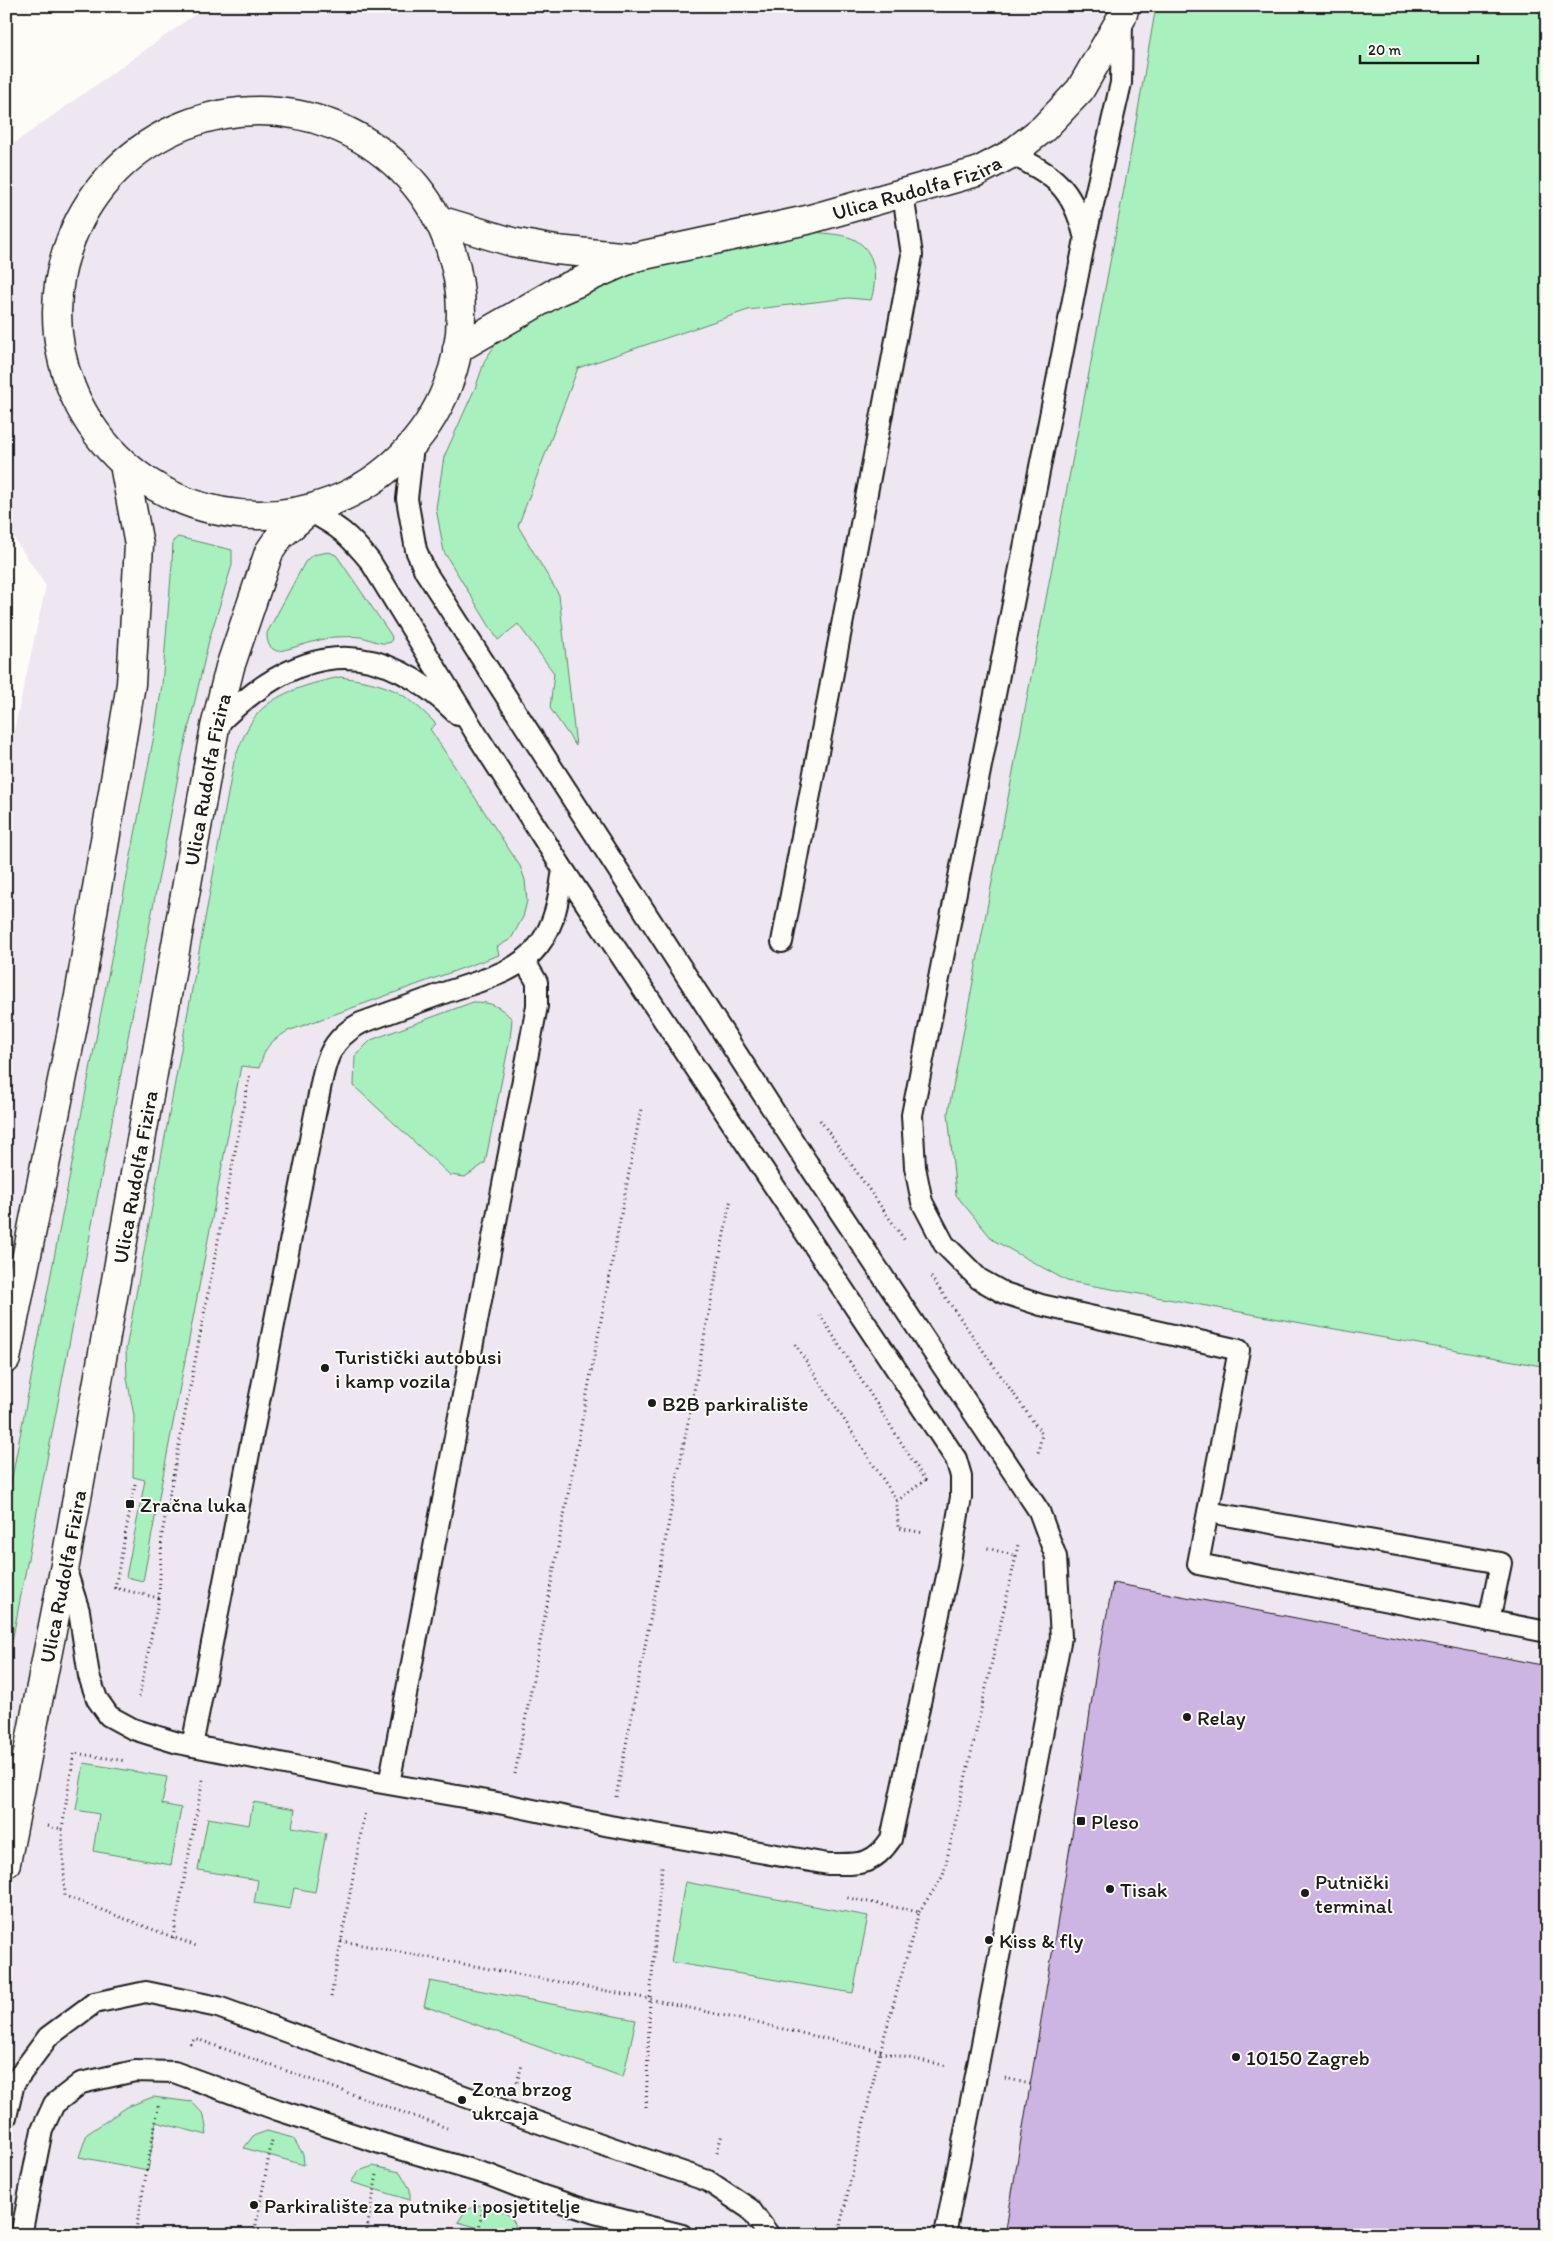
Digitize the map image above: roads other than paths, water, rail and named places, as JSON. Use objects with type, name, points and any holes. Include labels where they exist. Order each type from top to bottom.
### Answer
[{"type":"street","name":"Ulica Rudolfa Fizira","points":[[457,349],[556,292],[635,258],[807,220],[977,172],[1011,154],[1044,128],[1080,90],[1123,11]]},
{"type":"street","name":"Ulica Rudolfa Fizira","points":[[252,108],[297,112],[335,120],[372,140],[400,166],[442,222],[456,267],[459,306],[457,349],[432,416],[413,446],[365,484],[336,500],[309,511],[286,514],[262,514],[201,505],[162,491],[125,470],[95,437],[74,397],[61,352],[55,304],[65,256],[88,207],[128,163],[172,133],[216,115],[252,108]]},
{"type":"street","name":"Ulica Rudolfa Fizira","points":[[442,222],[512,242],[556,250],[635,258]]},
{"type":"street","points":[[6,1358],[79,996],[131,684],[139,545],[125,470]]},
{"type":"street","name":"Ulica Rudolfa Fizira","points":[[6,1863],[65,1565],[215,727],[230,667],[269,552],[280,536],[309,511]]},
{"type":"lane","points":[[1123,11],[1121,83],[1085,239],[912,1115],[915,1167],[922,1202],[944,1244],[979,1279],[1004,1293],[1042,1305],[1239,1350],[1198,1564],[1547,1632]]},
{"type":"lane","points":[[1011,154],[1048,173],[1067,191],[1078,211],[1085,239]]},
{"type":"lane","points":[[782,942],[911,265],[912,256],[903,194]]},
{"type":"lane","points":[[413,446],[407,499],[416,550],[425,571],[808,1164],[1039,1511],[1056,1557],[1061,1637],[945,2235]]},
{"type":"lane","points":[[65,1565],[79,1611],[89,1676],[97,1699],[110,1716],[133,1729],[192,1746],[509,1805],[610,1826],[828,1864],[862,1864],[881,1854],[891,1839],[949,1567],[961,1498],[961,1476],[956,1459],[563,869],[475,732],[370,561],[352,539],[338,526],[309,511]]},
{"type":"lane","points":[[215,727],[234,707],[280,674],[302,665],[328,659],[352,657],[376,660],[413,678],[431,690],[475,732]]},
{"type":"lane","points":[[192,1746],[316,1114],[332,1047],[348,1030],[361,1023],[493,975],[524,960],[539,946],[551,924],[558,899],[563,869]]},
{"type":"lane","points":[[389,1784],[537,1006],[537,982],[524,960]]},
{"type":"lane","points":[[1208,1512],[1501,1563],[1489,1621]]},
{"type":"lane","points":[[6,2117],[14,2083],[48,2037],[94,2003],[146,1992],[218,2007],[508,2112],[708,2180],[750,2209],[770,2235]]},
{"type":"lane","points":[[21,2235],[42,2130],[54,2104],[81,2084],[136,2071],[174,2072],[174,2074],[278,2110],[391,2147],[489,2176],[595,2213],[682,2235]]},
{"type":"place","name":"Turistički autobusi i kamp vozila","points":[[325,1368]]},
{"type":"place","name":"B2B parkiralište","points":[[652,1403]]},
{"type":"place","name":"Zračna luka","points":[[130,1504]]},
{"type":"place","name":"Relay","points":[[1187,1717]]},
{"type":"place","name":"Pleso","points":[[1081,1821]]},
{"type":"place","name":"Tisak","points":[[1110,1889]]},
{"type":"place","name":"Putnički terminal","points":[[1305,1893]]},
{"type":"place","name":"Kiss & fly","points":[[989,1940]]},
{"type":"place","name":"10150 Zagreb","points":[[1236,2057]]},
{"type":"place","name":"Zona brzog ukrcaja","points":[[462,2100]]},
{"type":"place","name":"Parkiralište za putnike i posjetitelje","points":[[254,2205]]}]
